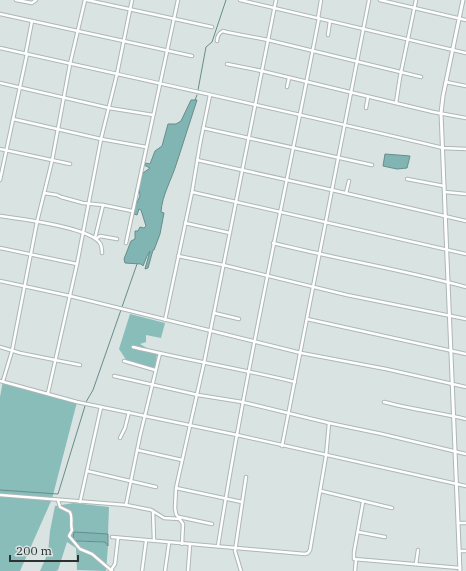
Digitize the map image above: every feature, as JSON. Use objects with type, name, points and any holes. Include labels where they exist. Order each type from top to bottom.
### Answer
[{"type":"street","points":[[16,0],[32,3],[36,0]]},
{"type":"street","points":[[212,27],[86,0],[70,64],[52,161],[37,222],[32,255],[12,351],[2,381],[77,402],[237,435],[466,486]]},
{"type":"street","points":[[48,393],[77,264],[82,231],[101,139],[117,74],[122,40],[132,0]]},
{"type":"street","points":[[126,243],[178,0]]},
{"type":"street","points":[[240,0],[466,53]]},
{"type":"street","points":[[182,544],[183,524],[174,508],[176,488],[211,331],[276,0]]},
{"type":"street","points":[[218,546],[242,402],[256,342],[273,243],[307,83],[321,0]]},
{"type":"street","points":[[282,446],[308,319],[325,222],[339,158],[369,0]]},
{"type":"street","points":[[380,0],[466,20]]},
{"type":"street","points":[[396,103],[416,0]]},
{"type":"street","points":[[356,560],[387,561],[460,570],[449,282],[446,249],[444,186],[445,148],[441,113],[443,96],[463,0]]},
{"type":"street","points":[[0,14],[192,56]]},
{"type":"street","points":[[0,180],[27,54],[26,52],[32,21]]},
{"type":"street","points":[[328,35],[330,21]]},
{"type":"street","points":[[217,41],[217,37],[223,31],[268,40],[421,77]]},
{"type":"street","points":[[0,48],[256,104],[345,126],[445,148],[466,149]]},
{"type":"street","points":[[227,64],[466,118]]},
{"type":"street","points":[[288,87],[289,78]]},
{"type":"street","points":[[446,82],[466,86]]},
{"type":"street","points":[[0,83],[109,108],[153,115]]},
{"type":"street","points":[[165,320],[192,192],[210,95]]},
{"type":"street","points":[[366,108],[368,97]]},
{"type":"street","points":[[13,119],[101,139],[146,147]]},
{"type":"street","points":[[203,128],[372,165]]},
{"type":"street","points":[[0,149],[70,164]]},
{"type":"street","points":[[198,160],[466,221]]},
{"type":"street","points":[[407,179],[444,186]]},
{"type":"street","points":[[346,193],[349,181]]},
{"type":"street","points":[[192,192],[466,254]]},
{"type":"street","points":[[445,192],[466,194]]},
{"type":"street","points":[[44,193],[57,195],[88,204],[102,204],[132,211]]},
{"type":"street","points":[[96,238],[102,204]]},
{"type":"street","points":[[0,216],[82,231],[96,238],[100,242],[102,253]]},
{"type":"street","points":[[185,222],[230,233]]},
{"type":"street","points":[[96,238],[100,236],[117,239]]},
{"type":"street","points":[[273,243],[319,255],[449,282],[466,287]]},
{"type":"street","points":[[0,248],[77,264]]},
{"type":"street","points":[[178,256],[395,305],[466,319]]},
{"type":"street","points":[[0,281],[70,296],[301,353],[386,369],[466,387]]},
{"type":"street","points":[[214,313],[239,319]]},
{"type":"street","points":[[308,319],[466,354]]},
{"type":"street","points":[[0,347],[80,366]]},
{"type":"street","points":[[133,347],[295,382]]},
{"type":"street","points":[[126,506],[130,481],[160,353]]},
{"type":"street","points":[[124,361],[156,370]]},
{"type":"street","points":[[114,376],[152,385],[242,402],[329,424],[382,434],[466,454]]},
{"type":"street","points":[[384,402],[466,419]]},
{"type":"street","points":[[80,502],[101,407]]},
{"type":"street","points":[[120,438],[125,428],[129,412]]},
{"type":"street","points":[[112,537],[154,542],[305,554],[308,553],[310,550],[321,491],[329,424]]},
{"type":"street","points":[[137,450],[182,460]]},
{"type":"street","points":[[87,471],[156,486]]},
{"type":"street","points":[[241,571],[235,554],[235,548],[246,477]]},
{"type":"street","points":[[176,488],[242,502]]},
{"type":"street","points":[[321,491],[392,508]]},
{"type":"street","points":[[0,495],[146,508],[164,518],[179,518],[212,524]]},
{"type":"street","points":[[58,500],[60,507],[70,512],[72,515],[70,526],[72,530],[70,536],[73,541],[80,548],[92,554],[112,571],[115,566],[118,538]]},
{"type":"street","points":[[355,571],[356,560],[353,557],[363,502]]},
{"type":"street","points":[[153,511],[154,542]]},
{"type":"street","points":[[458,523],[466,523]]},
{"type":"street","points":[[358,532],[385,537]]},
{"type":"street","points":[[142,571],[146,541]]},
{"type":"street","points":[[165,571],[169,543]]},
{"type":"street","points":[[188,571],[190,544]]},
{"type":"street","points":[[416,564],[418,550]]},
{"type":"street","points":[[459,551],[466,551]]},
{"type":"shaded area","points":[[191,100],[197,100],[175,168],[163,199],[161,212],[164,213],[160,234],[153,250],[148,268],[145,269],[150,251],[143,266],[141,264],[125,263],[124,259],[131,241],[135,239],[135,231],[138,231],[140,227],[144,228],[146,226],[141,210],[139,209],[137,215],[134,214],[135,207],[140,196],[139,187],[143,173],[150,168],[144,165],[145,163],[150,164],[155,151],[162,146],[168,124],[176,124],[181,121]]},
{"type":"shaded area","points":[[385,154],[410,156],[407,168],[397,169],[383,166]]},
{"type":"shaded area","points":[[130,314],[165,323],[161,338],[146,335],[146,342],[140,344],[157,354],[155,368],[127,361],[119,349]]},
{"type":"shaded area","points":[[3,381],[77,402],[52,499],[20,571],[0,571],[0,397]]},
{"type":"shaded area","points":[[74,503],[109,507],[108,534],[75,533],[82,542],[105,542],[108,546],[106,571],[77,570],[76,548],[67,542],[58,570],[40,571],[48,553],[50,531],[55,506]]},
{"type":"shaded area","points":[[74,532],[108,534],[108,546],[105,542],[76,541],[73,539]]},
{"type":"waterway","points":[[198,90],[206,47],[212,42],[226,0]]},
{"type":"waterway","points":[[195,100],[197,95]]},
{"type":"waterway","points":[[86,402],[93,390],[137,264]]},
{"type":"waterway","points":[[0,490],[58,494],[85,406]]}]
